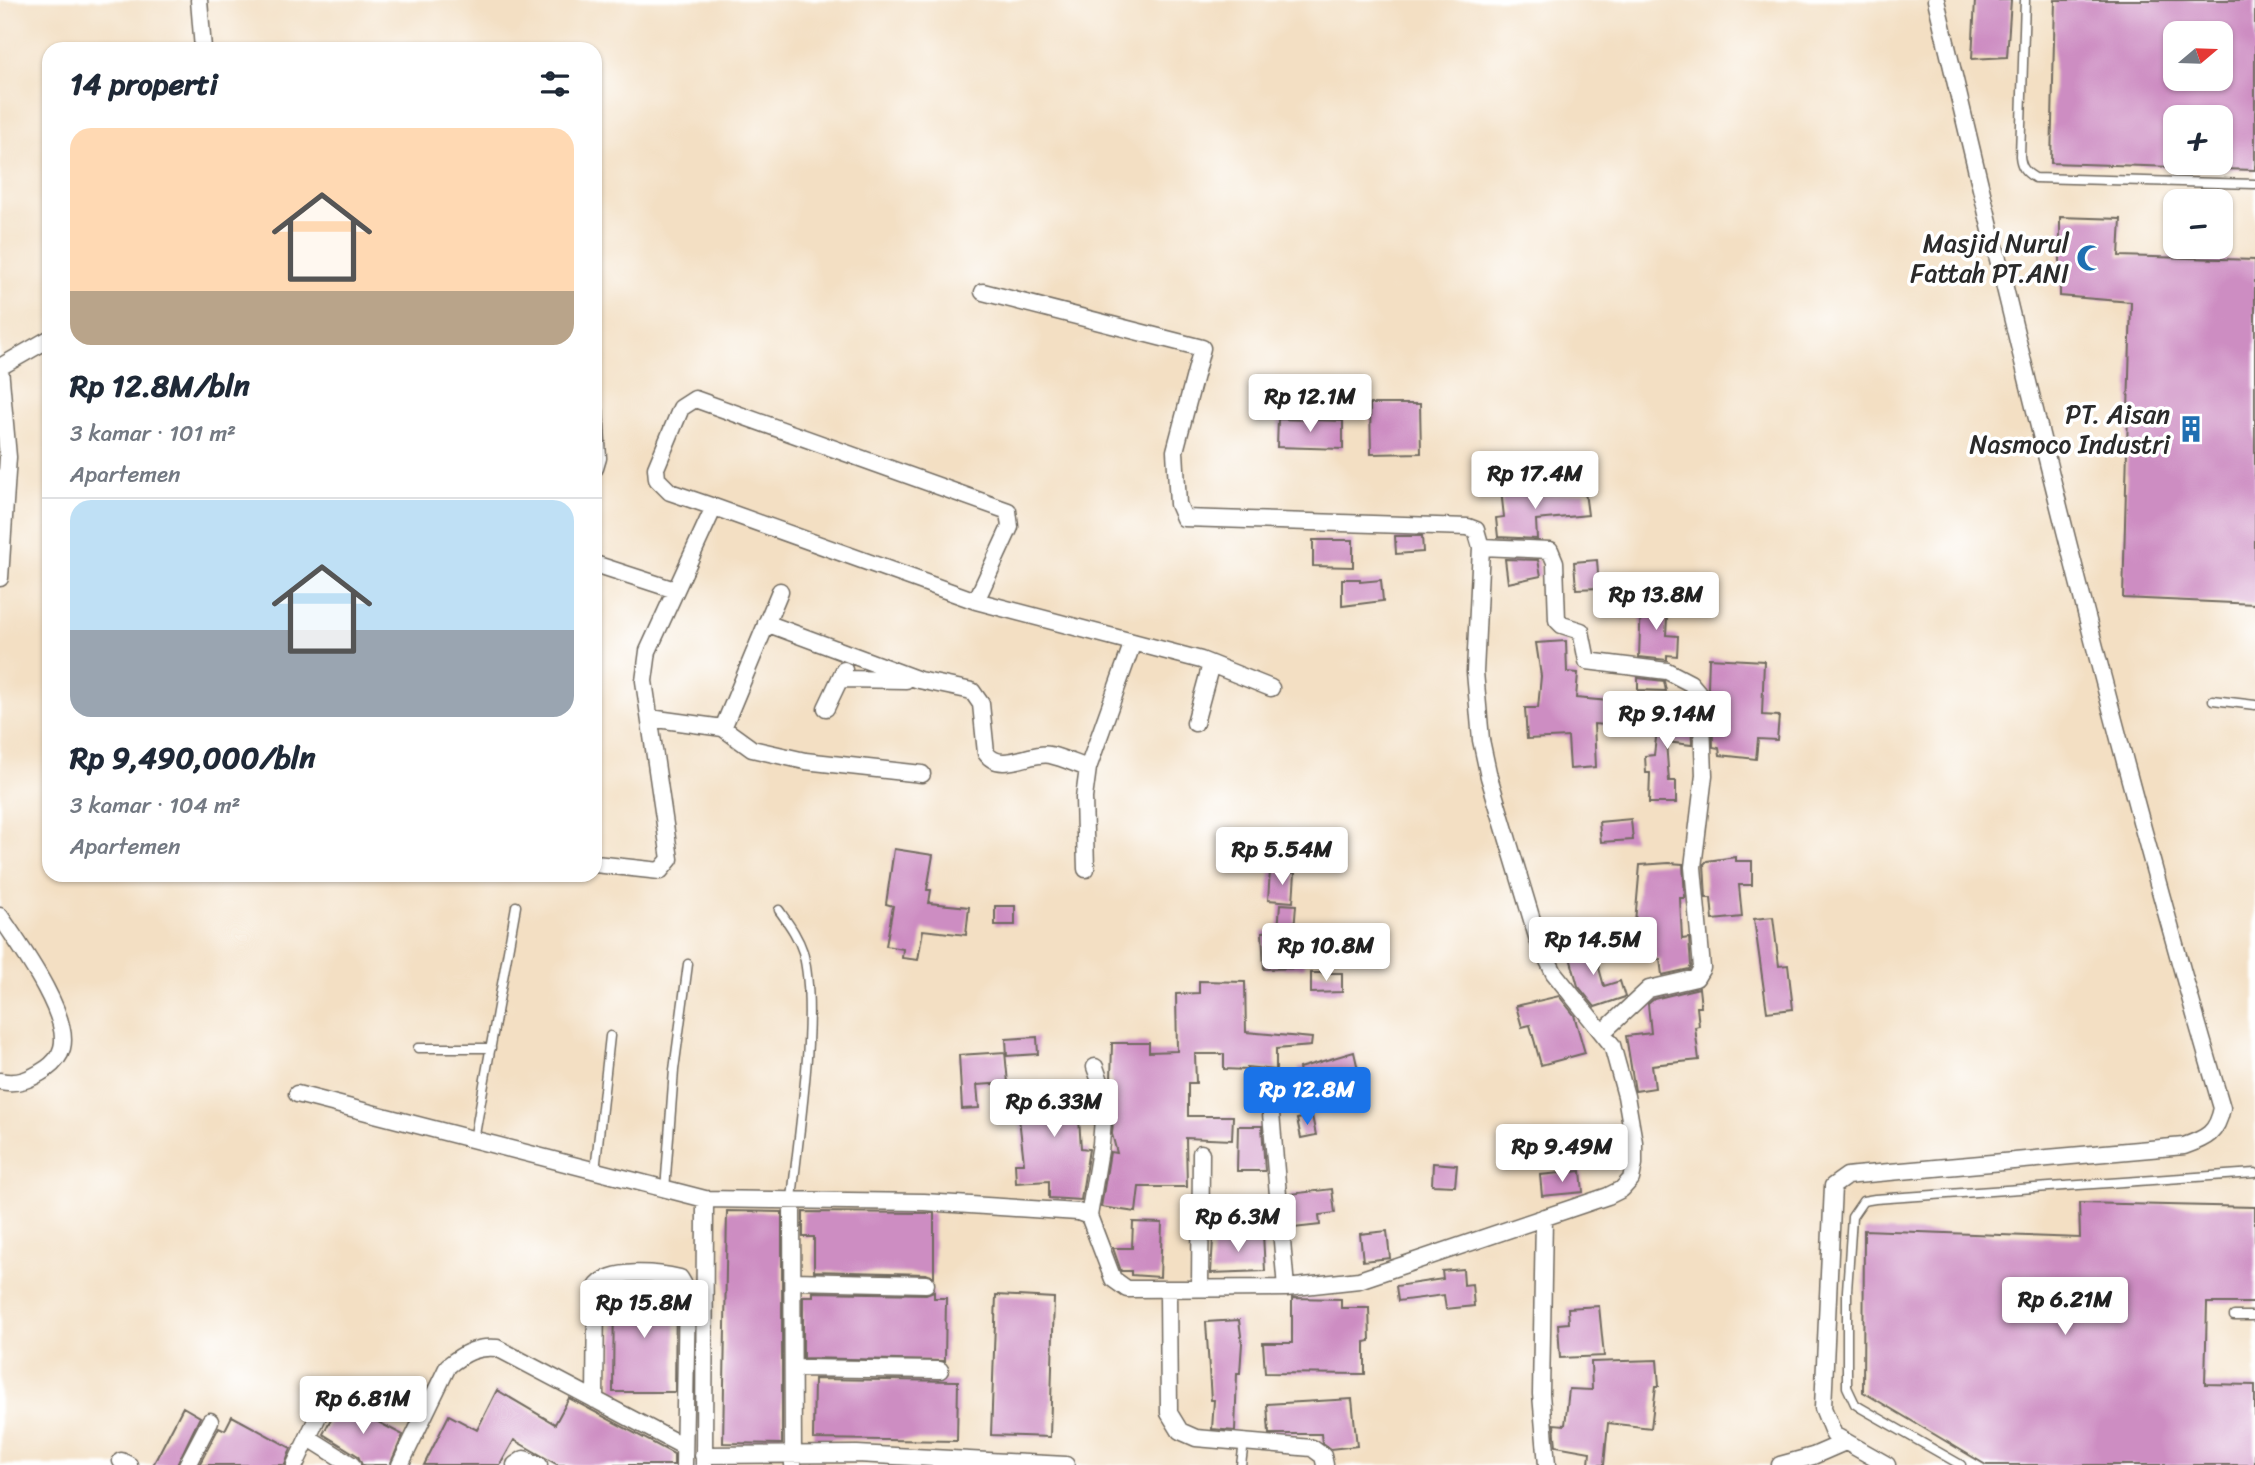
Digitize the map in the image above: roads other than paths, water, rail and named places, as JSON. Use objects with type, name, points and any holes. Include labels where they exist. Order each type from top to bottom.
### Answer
[{"type":"street","points":[[199,0],[202,42]]},
{"type":"street","points":[[1887,1465],[1843,1443],[1834,1435],[1823,1409],[1833,1186],[1840,1180],[1856,1175],[2184,1146],[2210,1136],[2218,1125],[2222,1108],[2152,872],[2048,472],[1936,0]]},
{"type":"street","points":[[983,292],[1202,348],[1175,452],[1178,504],[1184,518],[1468,527],[1480,536],[1475,672],[1485,761],[1538,940],[1554,973],[1604,1031],[1612,1045],[1626,1096],[1634,1142],[1631,1179],[1622,1189],[1608,1196],[1359,1280],[1286,1288],[1168,1291],[1127,1289],[1117,1283],[1108,1268],[1089,1216],[1101,1144],[1105,1095],[1095,1067]]},
{"type":"street","points":[[0,578],[8,457],[0,368],[42,343]]},
{"type":"street","points":[[976,601],[1010,527],[1008,512],[695,399],[681,408],[656,468],[656,479],[670,492],[976,601],[1211,664],[1271,688]]},
{"type":"street","points":[[602,865],[660,871],[670,859],[644,681],[648,651],[714,507]]},
{"type":"street","points":[[1481,547],[1550,551],[1555,562],[1557,620],[1562,625],[1581,631],[1587,661],[1667,671],[1690,682],[1701,696],[1704,775],[1693,867],[1702,968],[1696,978],[1649,989],[1604,1031]]},
{"type":"street","points":[[602,566],[676,590]]},
{"type":"street","points":[[723,728],[780,591]]},
{"type":"street","points":[[766,623],[919,680],[972,691],[981,704],[986,753],[990,758],[1000,762],[1048,754],[1088,768]]},
{"type":"street","points":[[1086,869],[1084,798],[1088,768],[1133,642]]},
{"type":"street","points":[[826,708],[851,655]]},
{"type":"street","points":[[1195,723],[1211,664]]},
{"type":"street","points":[[840,679],[919,680]]},
{"type":"street","points":[[650,718],[723,728],[752,750],[805,761],[922,774]]},
{"type":"street","points":[[0,916],[33,965],[57,1014],[64,1038],[62,1050],[53,1063],[36,1075],[11,1083],[0,1081]]},
{"type":"street","points":[[1269,1090],[1286,1288]]},
{"type":"street","points":[[296,1094],[705,1199],[924,1202],[1067,1210],[1089,1216]]},
{"type":"street","points":[[1200,1289],[1201,1153]]},
{"type":"street","points":[[705,1199],[703,1460],[793,1459],[1066,1465]]},
{"type":"street","points":[[792,1200],[793,1459]]},
{"type":"street","points":[[1545,1217],[1541,1394],[1548,1465]]},
{"type":"street","points":[[595,1400],[596,1288],[600,1280],[614,1276],[668,1275],[680,1278],[687,1290],[684,1465]]},
{"type":"street","points":[[793,1281],[926,1284]]},
{"type":"street","points":[[1168,1291],[1169,1413],[1174,1425],[1196,1438],[1312,1448],[1323,1456],[1325,1465]]},
{"type":"street","points":[[400,1465],[448,1366],[473,1350],[497,1348],[683,1446]]},
{"type":"street","points":[[794,1368],[940,1370]]},
{"type":"street","points":[[295,1465],[327,1397]]},
{"type":"street","points":[[187,1465],[210,1421]]},
{"type":"street","points":[[309,1438],[352,1465]]},
{"type":"street","points":[[1780,1465],[1813,1457],[1843,1443]]},
{"type":"street","points":[[515,1465],[524,1459],[539,1465]]},
{"type":"lane","points":[[2025,0],[2020,156],[2027,173],[2035,178],[2255,184]]},
{"type":"lane","points":[[2213,700],[2255,705]]},
{"type":"lane","points":[[474,1140],[516,906]]},
{"type":"lane","points":[[779,910],[799,941],[806,969],[807,1041],[792,1200]]},
{"type":"lane","points":[[665,1189],[674,1070],[688,964]]},
{"type":"lane","points":[[595,1171],[610,1036]]},
{"type":"lane","points":[[418,1048],[491,1048]]},
{"type":"lane","points":[[1961,1465],[1861,1408],[1847,1387],[1847,1291],[1852,1217],[1863,1201],[1941,1193],[2255,1173]]},
{"type":"lane","points":[[2234,1316],[2255,1316]]},
{"type":"lane","points":[[1241,1465],[1244,1442]]},
{"type":"place","name":"Masjid Nurul Fattah PT.ANI","points":[[2090,258]]},
{"type":"place","name":"PT. Aisan Nasmoco Industri","points":[[2191,429]]}]
